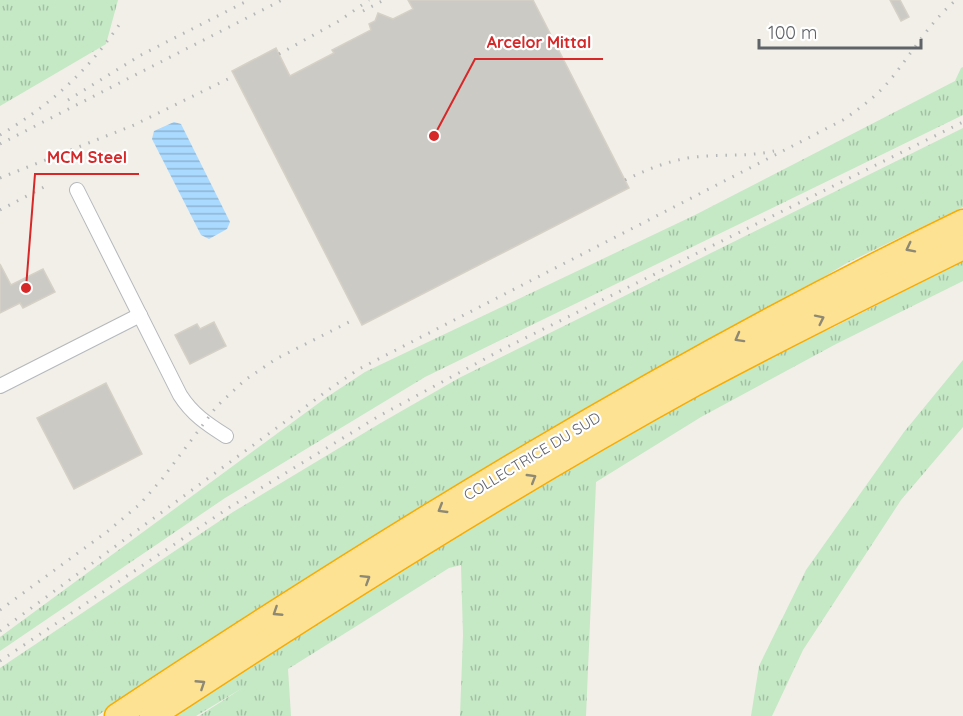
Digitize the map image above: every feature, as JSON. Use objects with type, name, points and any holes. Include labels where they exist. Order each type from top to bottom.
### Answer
[{"type":"highway","name":"COLLECTRICE DU SUD","points":[[117,716],[360,559],[541,449],[790,310],[963,222]]},
{"type":"highway","name":"COLLECTRICE DU SUD","points":[[152,716],[368,577],[549,467],[767,345],[963,248]]},
{"type":"street","points":[[76,190],[189,410],[226,436]]},
{"type":"street","points":[[0,386],[140,315]]},
{"type":"green space","points":[[0,0],[118,0],[106,44],[0,106]]},
{"type":"green space","points":[[963,67],[963,115],[425,377],[225,498],[0,651],[0,637],[327,397],[365,372],[695,215],[955,81]]},
{"type":"green space","points":[[963,128],[963,207],[847,263],[179,661],[97,716],[0,716],[0,668],[233,512],[459,378]]},
{"type":"green space","points":[[963,261],[963,281],[836,344],[701,417],[596,482],[586,716],[460,716],[463,635],[461,565],[449,568],[288,669],[291,716],[199,716],[244,687],[196,716],[172,716],[383,581],[555,477],[774,352],[834,327]]},
{"type":"green space","points":[[963,360],[963,427],[901,500],[803,650],[772,716],[751,716],[759,666],[806,570],[904,432]]},
{"type":"water","points":[[174,122],[181,124],[230,222],[227,229],[209,239],[201,235],[152,139],[154,131]]},
{"type":"building","points":[[408,0],[533,0],[629,188],[362,325],[232,71],[276,48],[290,76],[334,53],[332,50],[371,30],[369,24],[375,21],[378,13],[393,19],[413,9]]},
{"type":"building","points":[[890,0],[900,0],[909,17],[901,21]]},
{"type":"building","points":[[0,264],[11,285],[43,269],[55,292],[23,308],[20,303],[0,313]]},
{"type":"building","points":[[214,322],[226,346],[190,364],[175,335],[197,324],[200,329]]},
{"type":"building","points":[[106,383],[142,454],[74,489],[37,418]]},
{"type":"railway","points":[[68,100],[141,55],[249,0]]},
{"type":"railway","points":[[0,144],[282,0]]},
{"type":"railway","points":[[279,54],[339,21],[369,0]]},
{"type":"railway","points":[[363,11],[384,0]]},
{"type":"railway","points":[[0,631],[359,369],[843,120],[885,86],[929,28],[956,0]]},
{"type":"railway","points":[[0,135],[35,112],[66,87],[94,58],[119,25]]},
{"type":"railway","points":[[0,178],[134,125],[234,76]]},
{"type":"railway","points":[[0,661],[230,507],[379,416],[505,348],[963,122]]},
{"type":"railway","points":[[625,180],[686,158],[774,151]]},
{"type":"railway","points":[[0,210],[46,186]]},
{"type":"railway","points":[[0,610],[108,531],[140,504],[162,479],[217,406],[245,380],[276,359],[355,319]]},
{"type":"place","name":"Arcelor Mittal","points":[[434,136]]},
{"type":"place","name":"MCM Steel","points":[[26,288]]}]
